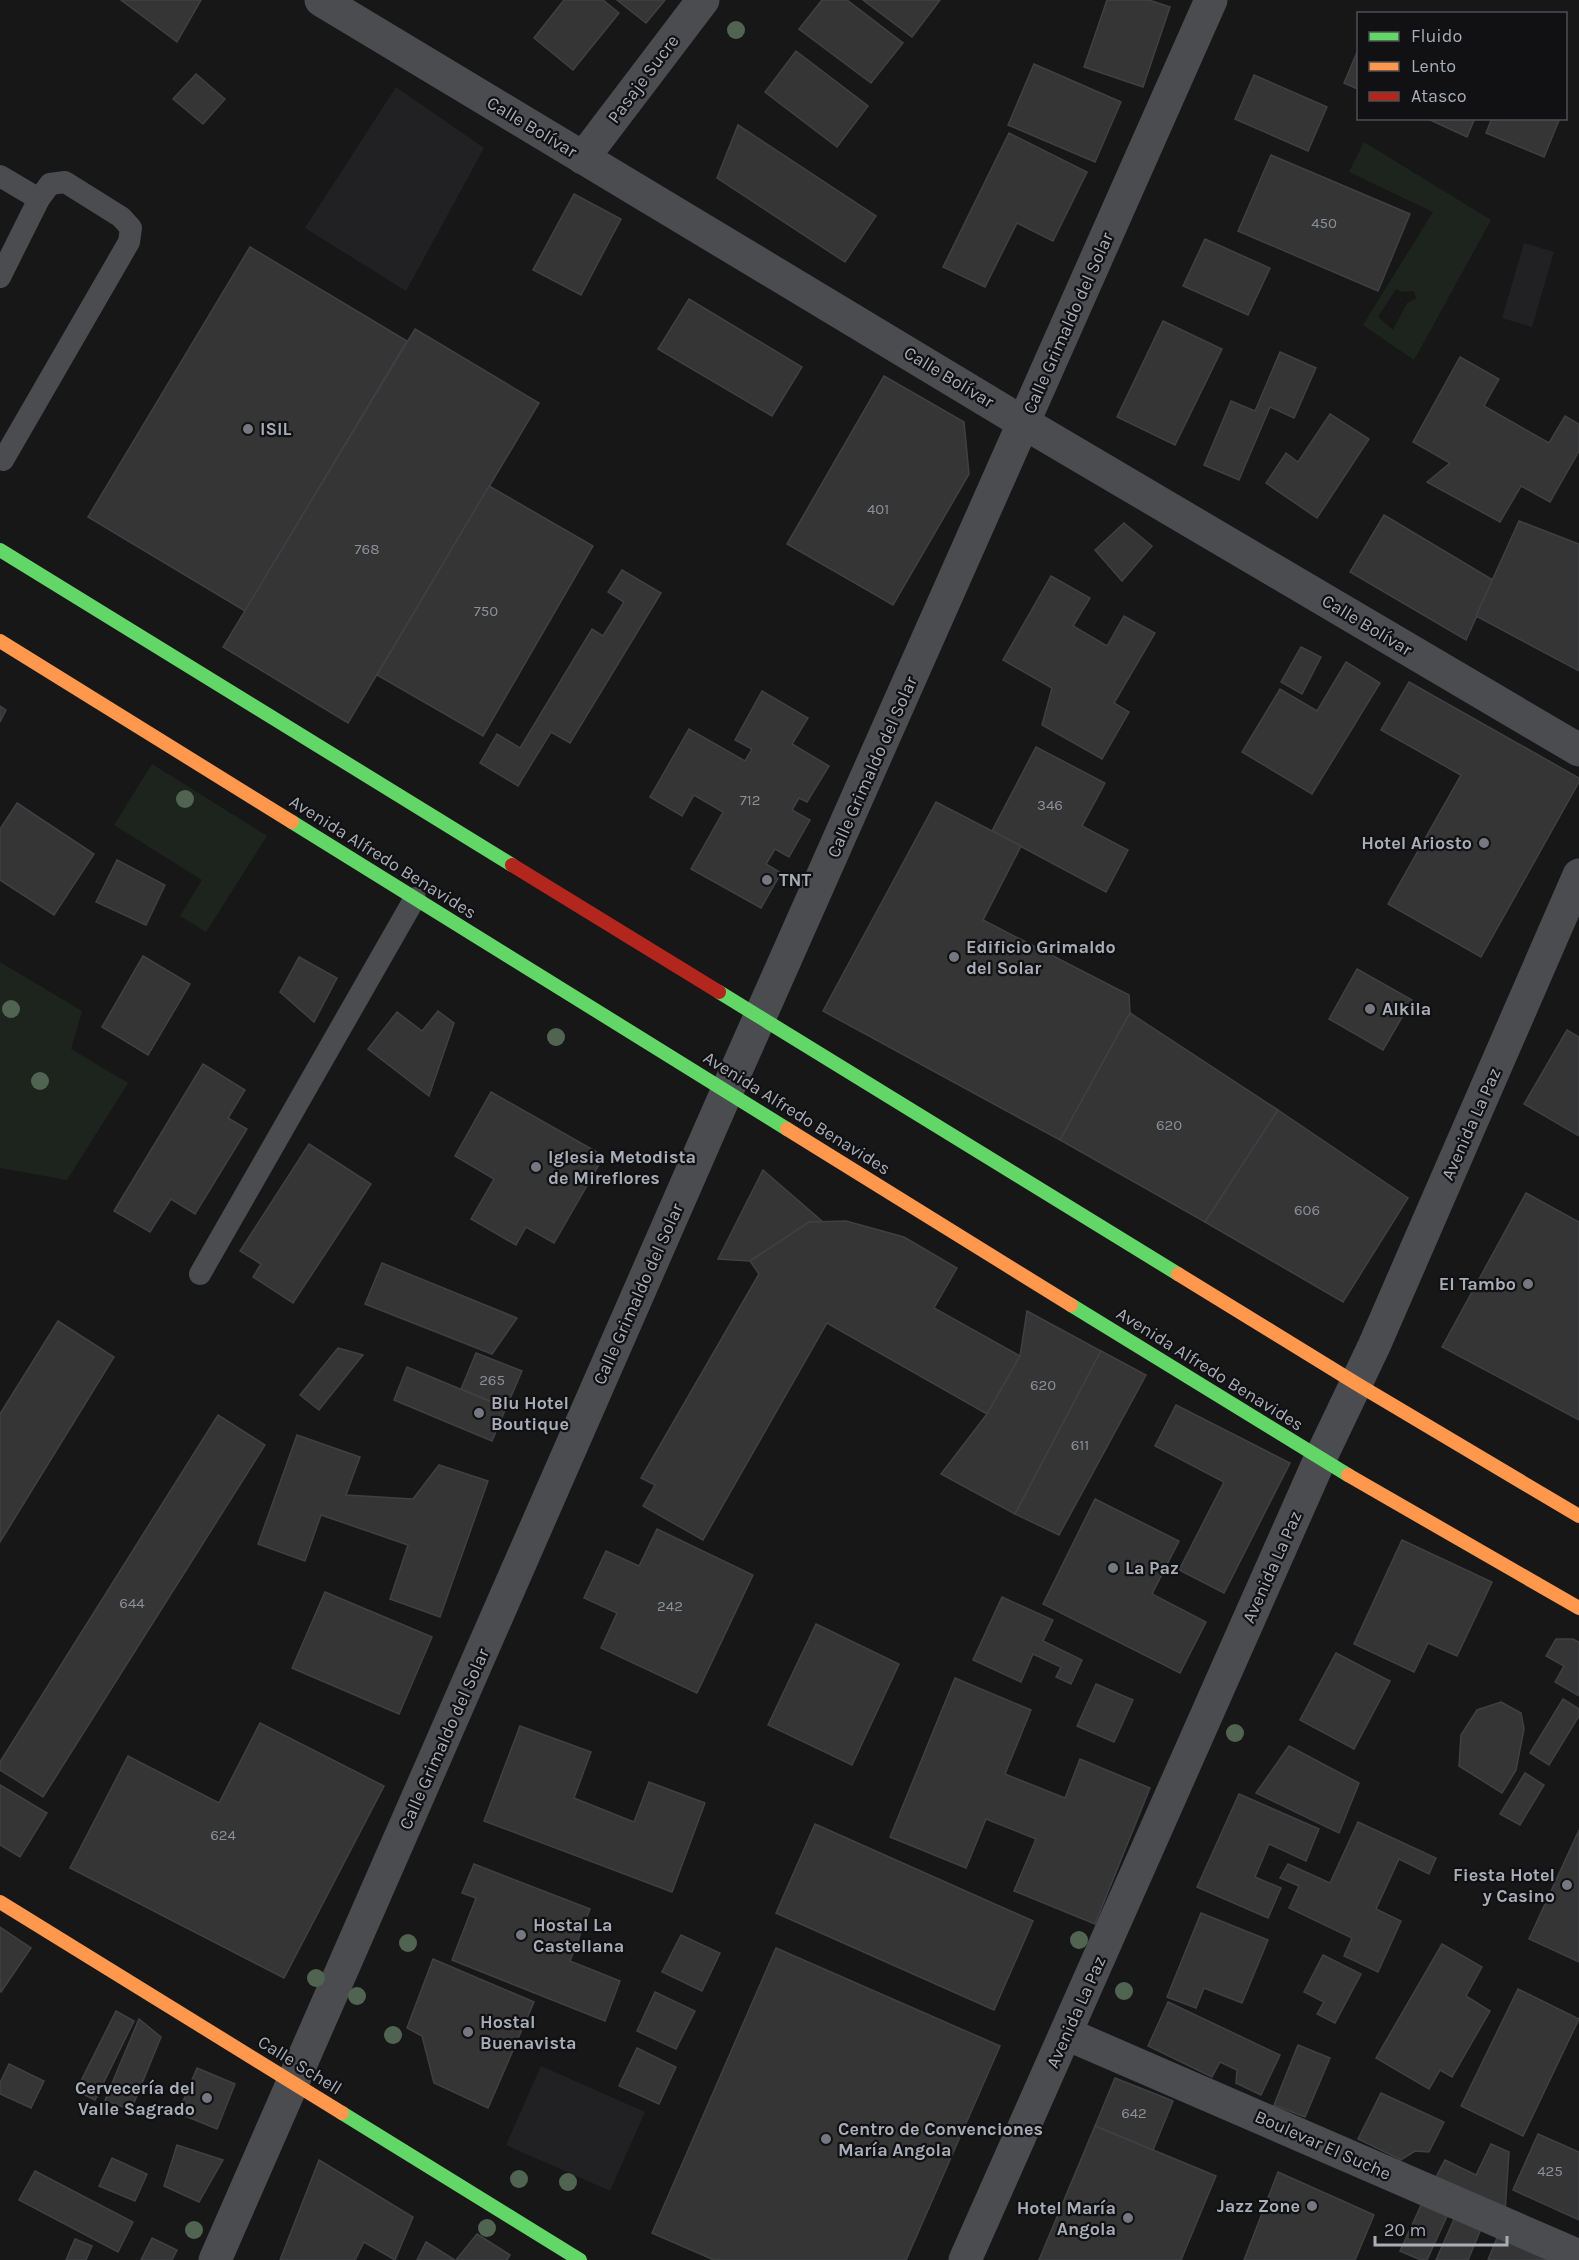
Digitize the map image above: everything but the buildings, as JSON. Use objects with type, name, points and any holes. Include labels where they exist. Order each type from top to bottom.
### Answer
[{"type":"main road","points":[[0,550],[1357,1383],[1579,1516]]},
{"type":"main road","name":"Avenida Alfredo Benavides","points":[[0,641],[1320,1459],[1579,1608]]},
{"type":"main road","name":"Calle Schell","points":[[0,1902],[580,2260]]},
{"type":"street","name":"Calle Bolívar","points":[[321,0],[1024,423],[1579,750]]},
{"type":"street","name":"Pasaje Sucre","points":[[583,158],[703,0]]},
{"type":"street","name":"Calle Grimaldo del Solar","points":[[215,2260],[727,1091],[1211,0]]},
{"type":"street","name":"Avenida La Paz","points":[[965,2260],[1320,1459],[1357,1383],[1579,875]]},
{"type":"street","name":"Boulevar El Suche","points":[[1067,2034],[1579,2256]]},
{"type":"lane","points":[[0,176],[39,199]]},
{"type":"lane","points":[[0,277],[39,199],[50,184],[65,182],[121,217],[131,228],[129,242],[3,460]]},
{"type":"lane","points":[[200,1274],[415,898]]},
{"type":"shaded area","points":[[396,87],[484,148],[406,291],[305,228]]},
{"type":"shaded area","points":[[1364,142],[1491,220],[1414,360],[1363,325],[1433,212],[1349,172]],"holes":[[[1396,289],[1402,292],[1414,291],[1416,299],[1407,303],[1393,330],[1378,317]]]},
{"type":"shaded area","points":[[1524,243],[1554,252],[1532,327],[1502,318]]},
{"type":"shaded area","points":[[152,764],[267,836],[206,932],[180,916],[202,880],[114,825]]},
{"type":"shaded area","points":[[0,962],[82,1011],[71,1049],[128,1083],[67,1180],[0,1168]]},
{"type":"shaded area","points":[[541,2066],[645,2112],[610,2191],[506,2145]]},
{"type":"traffic: fast","points":[[0,550],[512,865]]},
{"type":"traffic: fast","points":[[292,822],[787,1129]]},
{"type":"traffic: fast","points":[[719,992],[1178,1274]]},
{"type":"traffic: fast","points":[[1071,1305],[1348,1475]]},
{"type":"traffic: fast","points":[[342,2113],[580,2260]]},
{"type":"traffic: slow","points":[[0,641],[292,822]]},
{"type":"traffic: slow","points":[[787,1129],[1071,1305]]},
{"type":"traffic: slow","points":[[1178,1274],[1579,1516]]},
{"type":"traffic: slow","points":[[1348,1475],[1579,1608]]},
{"type":"traffic: slow","points":[[0,1902],[342,2113]]},
{"type":"traffic: jam","points":[[512,865],[719,992]]},
{"type":"place","name":"ISIL","points":[[248,429]]},
{"type":"place","name":"Hotel Ariosto","points":[[1484,843]]},
{"type":"place","name":"TNT","points":[[767,880]]},
{"type":"place","name":"Edificio Grimaldo del Solar","points":[[954,957]]},
{"type":"place","name":"Alkila","points":[[1370,1009]]},
{"type":"place","name":"Iglesia Metodista de Mireflores","points":[[536,1167]]},
{"type":"place","name":"El Tambo","points":[[1528,1284]]},
{"type":"place","name":"Blu Hotel Boutique","points":[[479,1413]]},
{"type":"place","name":"La Paz","points":[[1113,1568]]},
{"type":"place","name":"Fiesta Hotel y Casino","points":[[1567,1885]]},
{"type":"place","name":"Hostal La Castellana","points":[[521,1935]]},
{"type":"place","name":"Hostal Buenavista","points":[[468,2032]]},
{"type":"place","name":"Cervecería del Valle Sagrado","points":[[207,2098]]},
{"type":"place","name":"Centro de Convenciones María Angola","points":[[826,2139]]},
{"type":"place","name":"Jazz Zone","points":[[1312,2206]]},
{"type":"place","name":"Hotel María Angola","points":[[1128,2218]]}]
